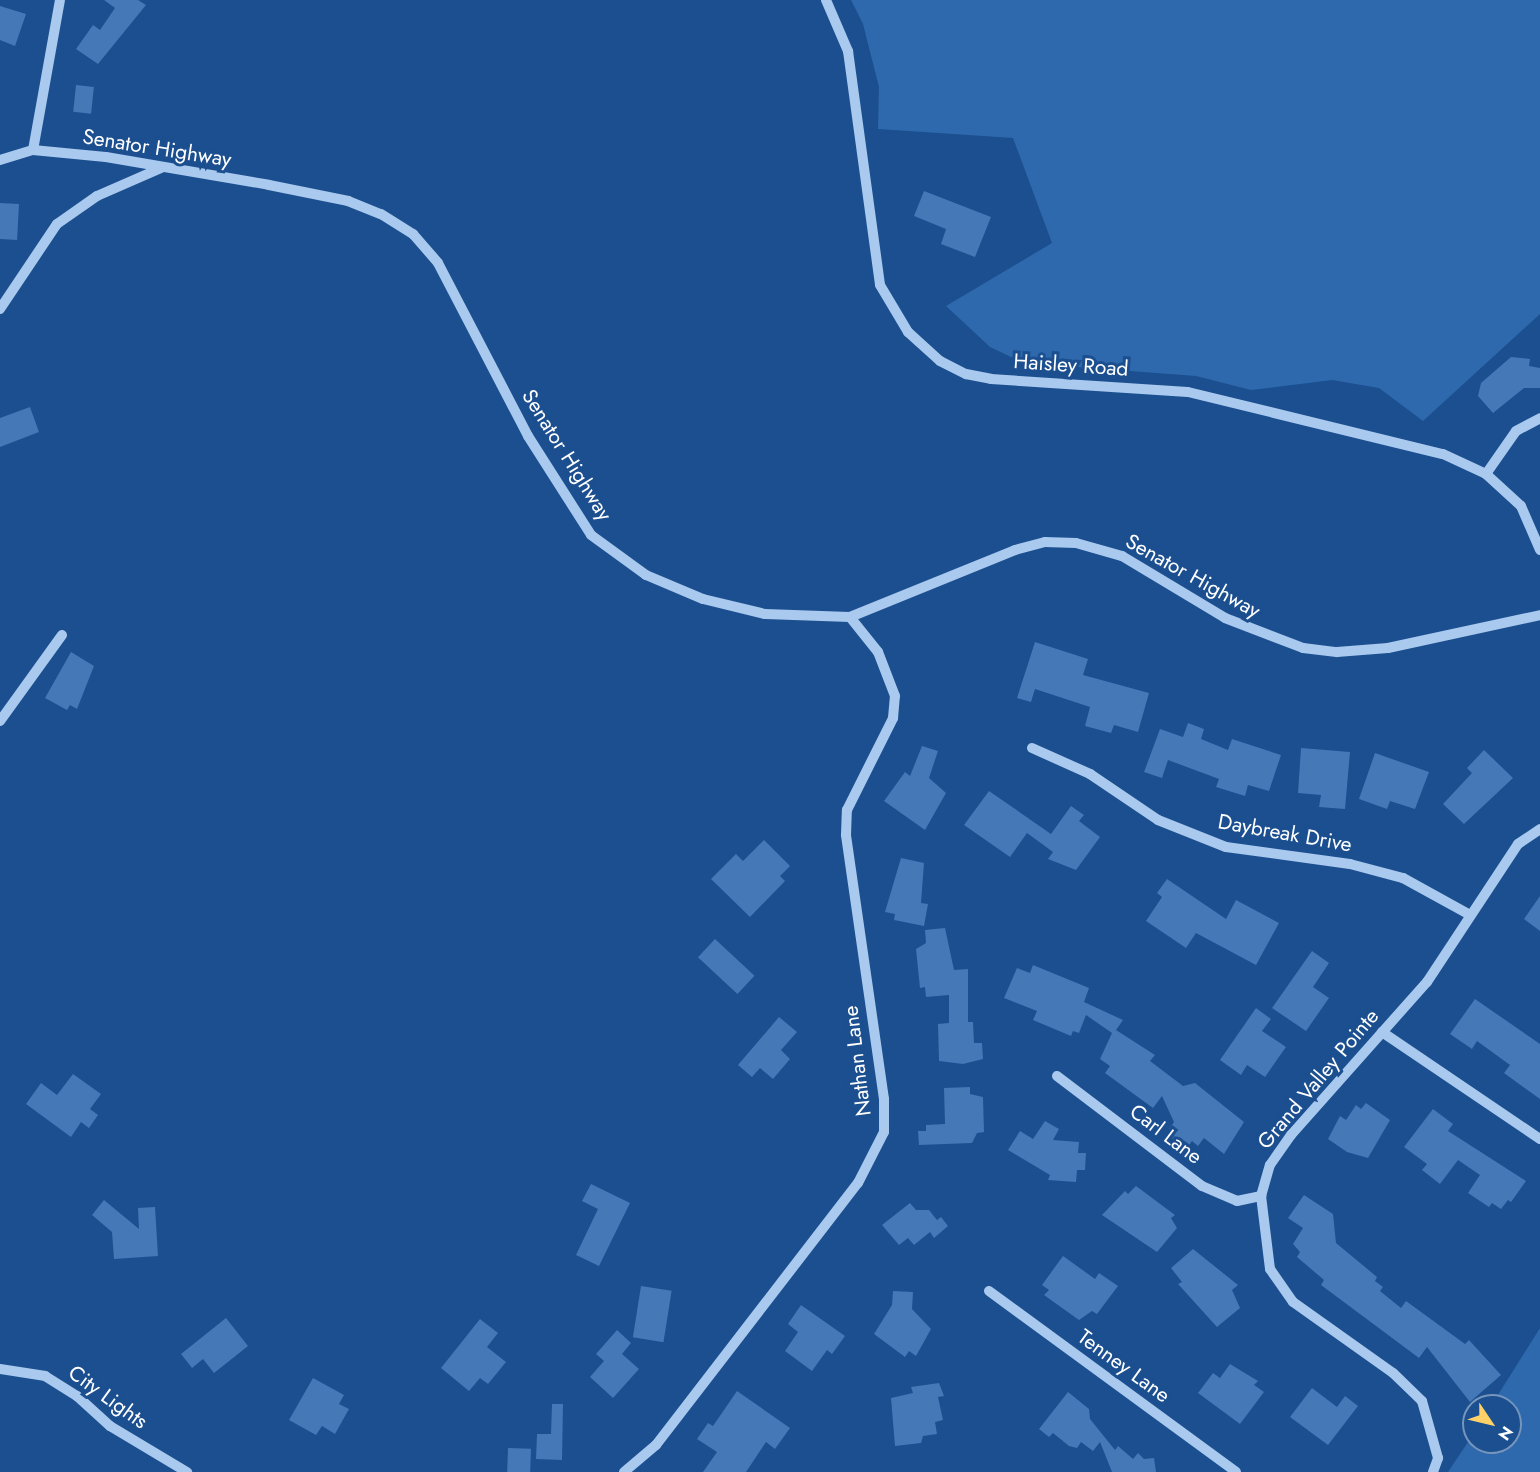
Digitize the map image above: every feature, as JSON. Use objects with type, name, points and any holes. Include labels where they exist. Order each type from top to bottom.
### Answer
[{"type":"street","points":[[33,150],[60,0]]},
{"type":"street","name":"Haisley Road","points":[[826,0],[848,51],[880,285],[908,332],[940,361],[966,374],[991,379],[1188,392],[1443,454],[1486,474],[1521,506],[1540,550]]},
{"type":"street","name":"Senator Highway","points":[[0,160],[33,150],[161,168],[348,201],[381,214],[413,234],[438,263],[528,436],[591,535],[646,574],[703,599],[765,614],[850,617],[1015,550],[1045,543],[1076,543],[1122,556],[1225,618],[1303,648],[1337,652],[1388,648],[1540,615]]},
{"type":"street","points":[[0,309],[57,224],[97,196],[161,168]]},
{"type":"street","points":[[1486,474],[1516,431],[1540,418]]},
{"type":"street","name":"Nathan Lane","points":[[624,1472],[656,1445],[858,1183],[884,1132],[884,1099],[846,835],[847,810],[893,718],[894,696],[878,652],[850,617]]},
{"type":"street","points":[[0,720],[62,635]]},
{"type":"street","name":"Daybreak Drive","points":[[1032,748],[1090,774],[1158,820],[1226,847],[1350,864],[1403,878],[1470,915]]},
{"type":"street","name":"Grand Valley Pointe","points":[[1433,1472],[1437,1448],[1422,1401],[1394,1373],[1293,1302],[1270,1269],[1261,1196],[1270,1165],[1291,1135],[1427,982],[1518,843],[1540,829]]},
{"type":"street","points":[[1382,1032],[1540,1139]]},
{"type":"street","name":"Carl Lane","points":[[1056,1076],[1202,1186],[1237,1201],[1261,1196]]},
{"type":"street","name":"Tenney Lane","points":[[989,1291],[1236,1472]]},
{"type":"street","name":"City Lights","points":[[0,1369],[45,1376],[77,1396],[110,1426],[187,1472]]},
{"type":"shaded area","points":[[851,0],[1540,0],[1540,314],[1423,421],[1379,388],[1332,380],[1251,390],[1196,376],[1024,363],[990,347],[946,306],[1052,243],[1013,138],[878,129],[879,87],[863,24]]},
{"type":"shaded area","points":[[1540,1328],[1540,1472],[1448,1472],[1462,1451],[1462,1454],[1522,1454],[1522,1394],[1499,1394]]},
{"type":"building","points":[[104,0],[138,0],[146,5],[98,64],[76,49],[93,25],[100,30],[115,8]]},
{"type":"building","points":[[0,6],[26,14],[15,46],[0,40]]},
{"type":"building","points":[[76,85],[94,87],[91,114],[73,112]]},
{"type":"building","points":[[924,191],[991,217],[975,257],[941,244],[946,229],[914,216]]},
{"type":"building","points":[[0,203],[19,204],[17,240],[0,239]]},
{"type":"building","points":[[1511,357],[1530,359],[1529,366],[1540,368],[1540,388],[1524,388],[1493,413],[1478,396],[1481,383]]},
{"type":"building","points":[[30,407],[39,432],[0,447],[0,418]]},
{"type":"building","points":[[1035,642],[1088,659],[1083,675],[1149,693],[1138,732],[1114,725],[1111,733],[1085,726],[1090,707],[1035,689],[1031,702],[1017,698]]},
{"type":"building","points":[[71,652],[94,666],[77,709],[70,705],[67,710],[45,698]]},
{"type":"building","points":[[1188,723],[1204,729],[1201,739],[1228,750],[1232,739],[1281,755],[1269,791],[1248,785],[1245,796],[1216,787],[1219,779],[1168,760],[1162,778],[1144,772],[1160,729],[1183,737]]},
{"type":"building","points":[[922,746],[938,751],[929,778],[946,793],[925,830],[884,801],[905,772],[910,776]]},
{"type":"building","points":[[1301,748],[1350,752],[1345,809],[1319,807],[1321,795],[1298,793]]},
{"type":"building","points":[[1484,750],[1513,778],[1464,824],[1443,804],[1472,773],[1467,768]]},
{"type":"building","points":[[1375,753],[1429,772],[1415,809],[1390,801],[1387,809],[1359,799]]},
{"type":"building","points":[[989,791],[1051,834],[1071,806],[1084,815],[1079,821],[1100,837],[1076,870],[1048,859],[1053,852],[1027,833],[1010,857],[964,825]]},
{"type":"building","points":[[764,840],[790,866],[780,876],[785,881],[750,917],[711,879],[736,854],[743,861]]},
{"type":"building","points":[[901,858],[924,863],[921,903],[928,904],[924,926],[894,920],[895,914],[885,912]]},
{"type":"building","points":[[1167,879],[1226,919],[1236,900],[1279,923],[1256,965],[1196,933],[1186,948],[1146,921],[1162,897],[1157,893]]},
{"type":"building","points":[[1540,896],[1540,931],[1524,919]]},
{"type":"building","points":[[945,928],[954,970],[968,969],[968,1022],[973,1022],[974,1043],[982,1043],[983,1059],[963,1064],[939,1061],[938,1024],[949,1023],[949,995],[926,997],[925,987],[920,988],[916,949],[926,943],[925,930]]},
{"type":"building","points":[[715,939],[754,976],[737,994],[698,957]]},
{"type":"building","points":[[1312,951],[1329,963],[1313,987],[1329,998],[1306,1031],[1272,1008]]},
{"type":"building","points":[[1033,965],[1089,988],[1084,1002],[1123,1020],[1116,1030],[1155,1055],[1150,1061],[1183,1086],[1195,1083],[1244,1122],[1224,1154],[1204,1138],[1198,1146],[1192,1141],[1186,1149],[1172,1138],[1175,1133],[1169,1129],[1174,1122],[1162,1096],[1153,1108],[1105,1073],[1110,1066],[1100,1059],[1112,1033],[1086,1015],[1079,1033],[1073,1031],[1071,1036],[1033,1020],[1037,1011],[1004,998],[1017,968],[1030,973]]},
{"type":"building","points":[[1475,999],[1540,1044],[1540,1099],[1504,1073],[1510,1065],[1477,1041],[1472,1049],[1450,1034]]},
{"type":"building","points":[[1256,1008],[1271,1019],[1262,1031],[1286,1047],[1265,1077],[1247,1065],[1241,1075],[1220,1060]]},
{"type":"building","points":[[779,1017],[797,1032],[781,1050],[790,1059],[773,1079],[760,1068],[752,1077],[738,1065]]},
{"type":"building","points":[[73,1074],[101,1094],[90,1109],[98,1115],[89,1128],[81,1122],[71,1137],[26,1104],[41,1083],[57,1095]]},
{"type":"building","points":[[970,1087],[970,1094],[983,1097],[984,1132],[977,1133],[972,1143],[919,1145],[918,1131],[926,1131],[926,1125],[945,1124],[944,1088]]},
{"type":"building","points":[[1366,1103],[1390,1120],[1368,1158],[1347,1152],[1328,1139],[1340,1116],[1346,1120],[1356,1105],[1361,1109]]},
{"type":"building","points":[[1433,1109],[1453,1124],[1448,1131],[1526,1181],[1511,1202],[1508,1200],[1501,1209],[1492,1203],[1489,1207],[1468,1193],[1480,1175],[1458,1160],[1440,1184],[1422,1170],[1427,1164],[1404,1147]]},
{"type":"building","points":[[1045,1121],[1059,1129],[1053,1140],[1079,1142],[1078,1153],[1086,1153],[1085,1170],[1077,1170],[1076,1182],[1048,1180],[1050,1175],[1008,1150],[1020,1131],[1033,1139]]},
{"type":"building","points":[[591,1184],[630,1203],[599,1266],[576,1255],[598,1209],[582,1201]]},
{"type":"building","points":[[1136,1186],[1175,1215],[1171,1218],[1177,1228],[1157,1252],[1102,1215],[1125,1191],[1128,1194]]},
{"type":"building","points":[[1304,1195],[1333,1214],[1336,1243],[1377,1277],[1375,1281],[1383,1287],[1380,1291],[1401,1308],[1406,1301],[1465,1344],[1469,1340],[1501,1375],[1479,1394],[1464,1394],[1427,1347],[1419,1358],[1321,1285],[1324,1280],[1297,1257],[1300,1252],[1293,1244],[1303,1228],[1288,1218]]},
{"type":"building","points":[[104,1200],[139,1229],[138,1208],[155,1207],[158,1256],[114,1259],[112,1232],[92,1215]]},
{"type":"building","points":[[910,1203],[916,1210],[929,1210],[937,1220],[941,1217],[948,1226],[934,1238],[930,1232],[914,1245],[908,1238],[899,1245],[882,1225]]},
{"type":"building","points":[[1193,1249],[1238,1285],[1232,1290],[1240,1308],[1217,1327],[1178,1284],[1182,1282],[1171,1268]]},
{"type":"building","points":[[1063,1256],[1095,1279],[1099,1273],[1118,1286],[1097,1314],[1092,1311],[1079,1320],[1044,1295],[1049,1290],[1042,1285]]},
{"type":"building","points":[[641,1286],[672,1291],[663,1342],[633,1337]]},
{"type":"building","points":[[893,1291],[913,1292],[912,1309],[931,1329],[916,1356],[909,1351],[905,1357],[874,1334],[892,1305]]},
{"type":"building","points":[[801,1305],[845,1336],[832,1354],[827,1350],[812,1371],[785,1351],[798,1332],[788,1324]]},
{"type":"building","points":[[226,1318],[248,1346],[214,1373],[203,1359],[192,1368],[181,1354]]},
{"type":"building","points":[[480,1319],[498,1333],[487,1347],[506,1362],[488,1384],[480,1378],[469,1391],[441,1368]]},
{"type":"building","points":[[617,1330],[631,1343],[622,1354],[639,1369],[613,1398],[590,1377],[604,1361],[596,1354]]},
{"type":"building","points":[[1230,1364],[1258,1381],[1254,1385],[1264,1392],[1240,1424],[1198,1393],[1213,1373],[1220,1378]]},
{"type":"building","points":[[313,1378],[344,1395],[339,1404],[349,1409],[335,1434],[322,1426],[316,1435],[289,1420]]},
{"type":"building","points":[[939,1383],[944,1396],[938,1397],[943,1420],[935,1422],[937,1434],[923,1436],[921,1443],[895,1446],[891,1398],[913,1393],[911,1387]]},
{"type":"building","points":[[1312,1388],[1337,1407],[1345,1396],[1358,1406],[1328,1445],[1290,1417]]},
{"type":"building","points":[[737,1391],[790,1428],[775,1449],[766,1442],[746,1472],[703,1472],[717,1452],[697,1439],[708,1423],[713,1426]]},
{"type":"building","points":[[1068,1392],[1089,1409],[1090,1419],[1115,1450],[1118,1446],[1133,1459],[1138,1453],[1144,1459],[1154,1458],[1156,1472],[1112,1472],[1100,1442],[1093,1451],[1081,1442],[1077,1448],[1069,1446],[1053,1433],[1049,1437],[1039,1429]]},
{"type":"building","points":[[552,1404],[563,1404],[562,1460],[536,1459],[537,1434],[551,1434]]},
{"type":"building","points":[[508,1448],[531,1449],[530,1472],[507,1472]]}]
